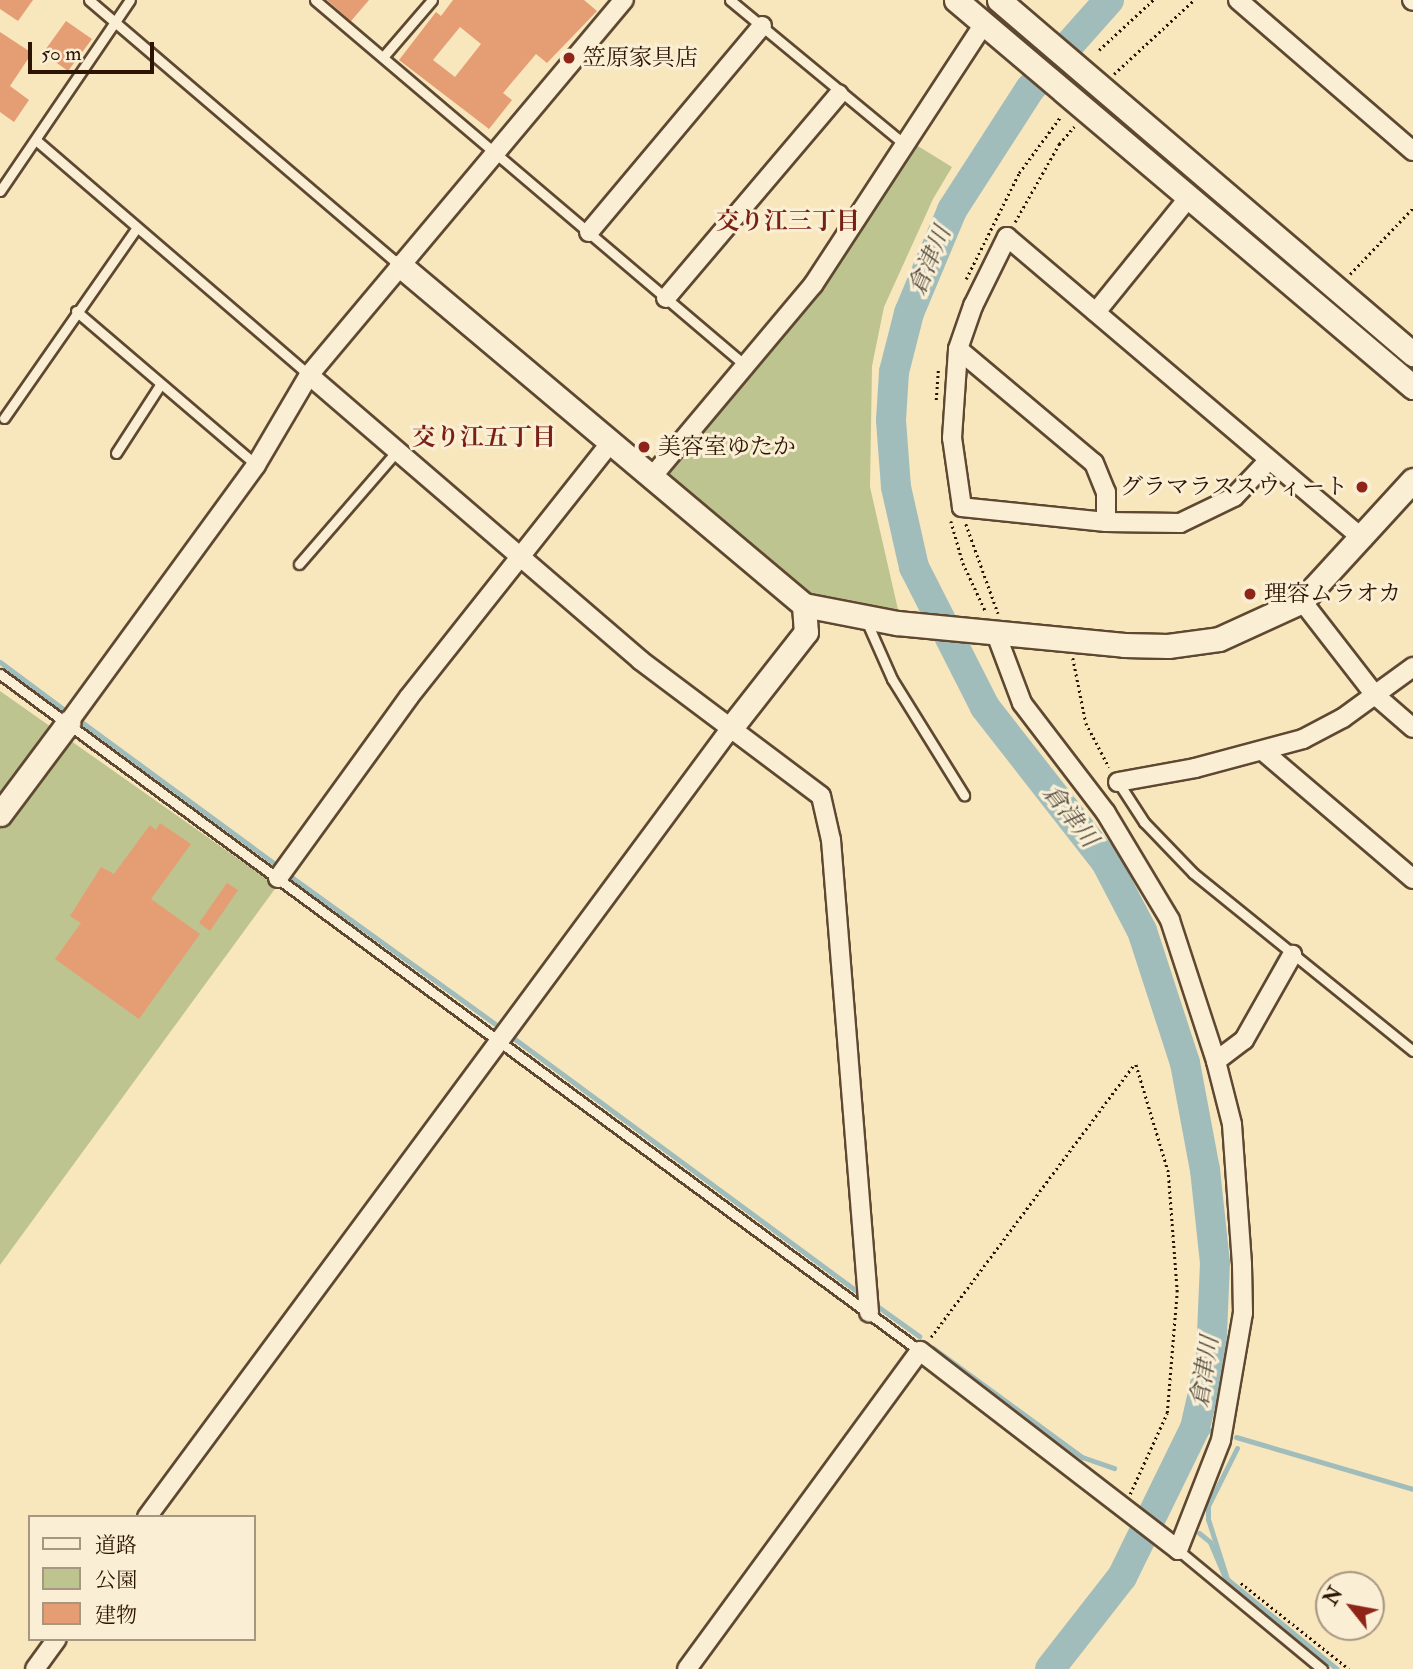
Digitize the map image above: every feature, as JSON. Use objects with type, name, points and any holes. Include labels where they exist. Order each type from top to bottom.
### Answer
[{"type":"street","points":[[0,814],[256,466],[309,375],[624,0]]},
{"type":"street","points":[[956,0],[1413,387]]},
{"type":"street","points":[[999,0],[1413,355]]},
{"type":"street","points":[[1238,0],[1413,151]]},
{"type":"street","points":[[651,478],[813,285],[903,143],[984,24]]},
{"type":"street","points":[[589,232],[762,26]]},
{"type":"street","points":[[666,298],[839,94]]},
{"type":"street","points":[[1096,312],[1189,197]]},
{"type":"street","points":[[1269,460],[1234,497],[1198,518],[1156,525],[962,507],[952,438],[958,349],[973,306],[1007,237],[1363,539]]},
{"type":"street","points":[[401,266],[609,445],[804,606],[897,623],[995,634],[1143,646],[1193,643],[1241,631],[1302,601],[1363,539],[1413,480]]},
{"type":"street","points":[[958,349],[1094,463],[1106,492],[1106,522]]},
{"type":"street","points":[[309,375],[639,660],[821,796],[831,840],[869,1312]]},
{"type":"street","points":[[278,878],[517,555],[609,445]]},
{"type":"street","points":[[1302,601],[1375,695],[1413,728]]},
{"type":"street","points":[[148,1515],[499,1038],[730,729],[806,632],[804,606]]},
{"type":"street","points":[[687,1669],[920,1351],[1174,1547],[1221,1440],[1243,1313],[1238,1177],[1232,1124],[1216,1061],[1170,920],[1106,813],[1022,703],[995,634]]},
{"type":"street","points":[[1118,782],[1264,752],[1343,718],[1413,667]]},
{"type":"street","points":[[1264,752],[1413,879]]},
{"type":"street","points":[[1216,1061],[1244,1040],[1292,955]]},
{"type":"street","points":[[35,1669],[56,1641]]},
{"type":"lane","points":[[89,0],[401,266]]},
{"type":"lane","points":[[0,191],[117,24],[130,0]]},
{"type":"lane","points":[[315,0],[746,366]]},
{"type":"lane","points":[[383,57],[432,0]]},
{"type":"lane","points":[[730,0],[839,94],[903,143]]},
{"type":"lane","points":[[37,141],[136,229],[309,375]]},
{"type":"lane","points":[[4,418],[76,311],[136,229]]},
{"type":"lane","points":[[76,311],[256,466]]},
{"type":"lane","points":[[116,453],[160,385]]},
{"type":"lane","points":[[299,564],[396,452]]},
{"type":"lane","points":[[864,617],[892,679],[964,795]]},
{"type":"lane","points":[[0,674],[499,1038],[920,1351]]},
{"type":"lane","points":[[1118,782],[1163,845],[1292,955],[1413,1051]]},
{"type":"lane","points":[[1174,1547],[1322,1669]]},
{"type":"path","points":[[1099,50],[1153,0]]},
{"type":"path","points":[[1093,79],[1194,0]]},
{"type":"path","points":[[1007,237],[1059,144],[1088,111]]},
{"type":"path","points":[[1336,289],[1413,208]]},
{"type":"path","points":[[962,507],[995,634]]},
{"type":"path","points":[[1071,640],[1086,723],[1118,782]]},
{"type":"path","points":[[920,1351],[1135,1063],[1168,1172],[1177,1292],[1167,1413],[1148,1462],[1125,1507]]},
{"type":"path","points":[[1241,1583],[1349,1669]]},
{"type":"green space","points":[[913,143],[952,167],[933,199],[884,307],[872,366],[870,487],[899,614],[804,598],[661,477]]},
{"type":"green space","points":[[0,691],[277,886],[0,1265]]},
{"type":"building","points":[[0,0],[33,0],[18,21],[0,9]]},
{"type":"building","points":[[327,0],[369,0],[351,21]]},
{"type":"building","points":[[453,0],[584,0],[597,11],[547,63],[536,54],[503,93],[512,100],[489,129],[399,60],[436,12],[441,16]],"holes":[[[460,27],[481,44],[455,77],[433,60]]]},
{"type":"building","points":[[66,21],[92,39],[68,71],[43,53]]},
{"type":"building","points":[[0,32],[32,53],[10,86],[29,100],[14,122],[0,112]]},
{"type":"building","points":[[160,823],[191,844],[151,899],[200,934],[139,1019],[55,959],[81,923],[70,916],[101,867],[114,874],[150,825],[156,830]]},
{"type":"building","points":[[227,883],[238,890],[210,931],[199,923]]},
{"type":"waterway","name":"倉津川","points":[[1050,1669],[1122,1577],[1195,1428],[1211,1358],[1215,1263],[1205,1170],[1185,1063],[1142,931],[1106,862],[985,707],[914,567],[896,487],[891,420],[894,372],[909,313],[952,210],[1030,89],[1109,0]]},
{"type":"waterway","points":[[0,662],[66,711]]},
{"type":"waterway","points":[[83,723],[276,865]]},
{"type":"waterway","points":[[290,876],[499,1027],[502,1023]]},
{"type":"waterway","points":[[1225,1042],[1239,1033],[1279,957]]},
{"type":"waterway","points":[[512,1037],[859,1293]]},
{"type":"waterway","points":[[877,1306],[919,1336]]},
{"type":"waterway","points":[[933,1348],[1082,1457],[1114,1468]]},
{"type":"waterway","points":[[1195,1428],[1215,1432]]},
{"type":"waterway","points":[[1236,1437],[1413,1489]]},
{"type":"waterway","points":[[1237,1448],[1208,1506],[1208,1519],[1227,1579],[1337,1669]]},
{"type":"waterway","points":[[1199,1533],[1210,1542],[1225,1577]]},
{"type":"place","name":"笠原家具店","points":[[569,58]]},
{"type":"place","name":"美容室ゆたか","points":[[644,447]]},
{"type":"place","name":"グラマラススウィート","points":[[1362,487]]},
{"type":"place","name":"理容ムラオカ","points":[[1250,594]]},
{"type":"district","name":"交り江三丁目","points":[[788,222]]},
{"type":"district","name":"交り江五丁目","points":[[484,438]]}]
